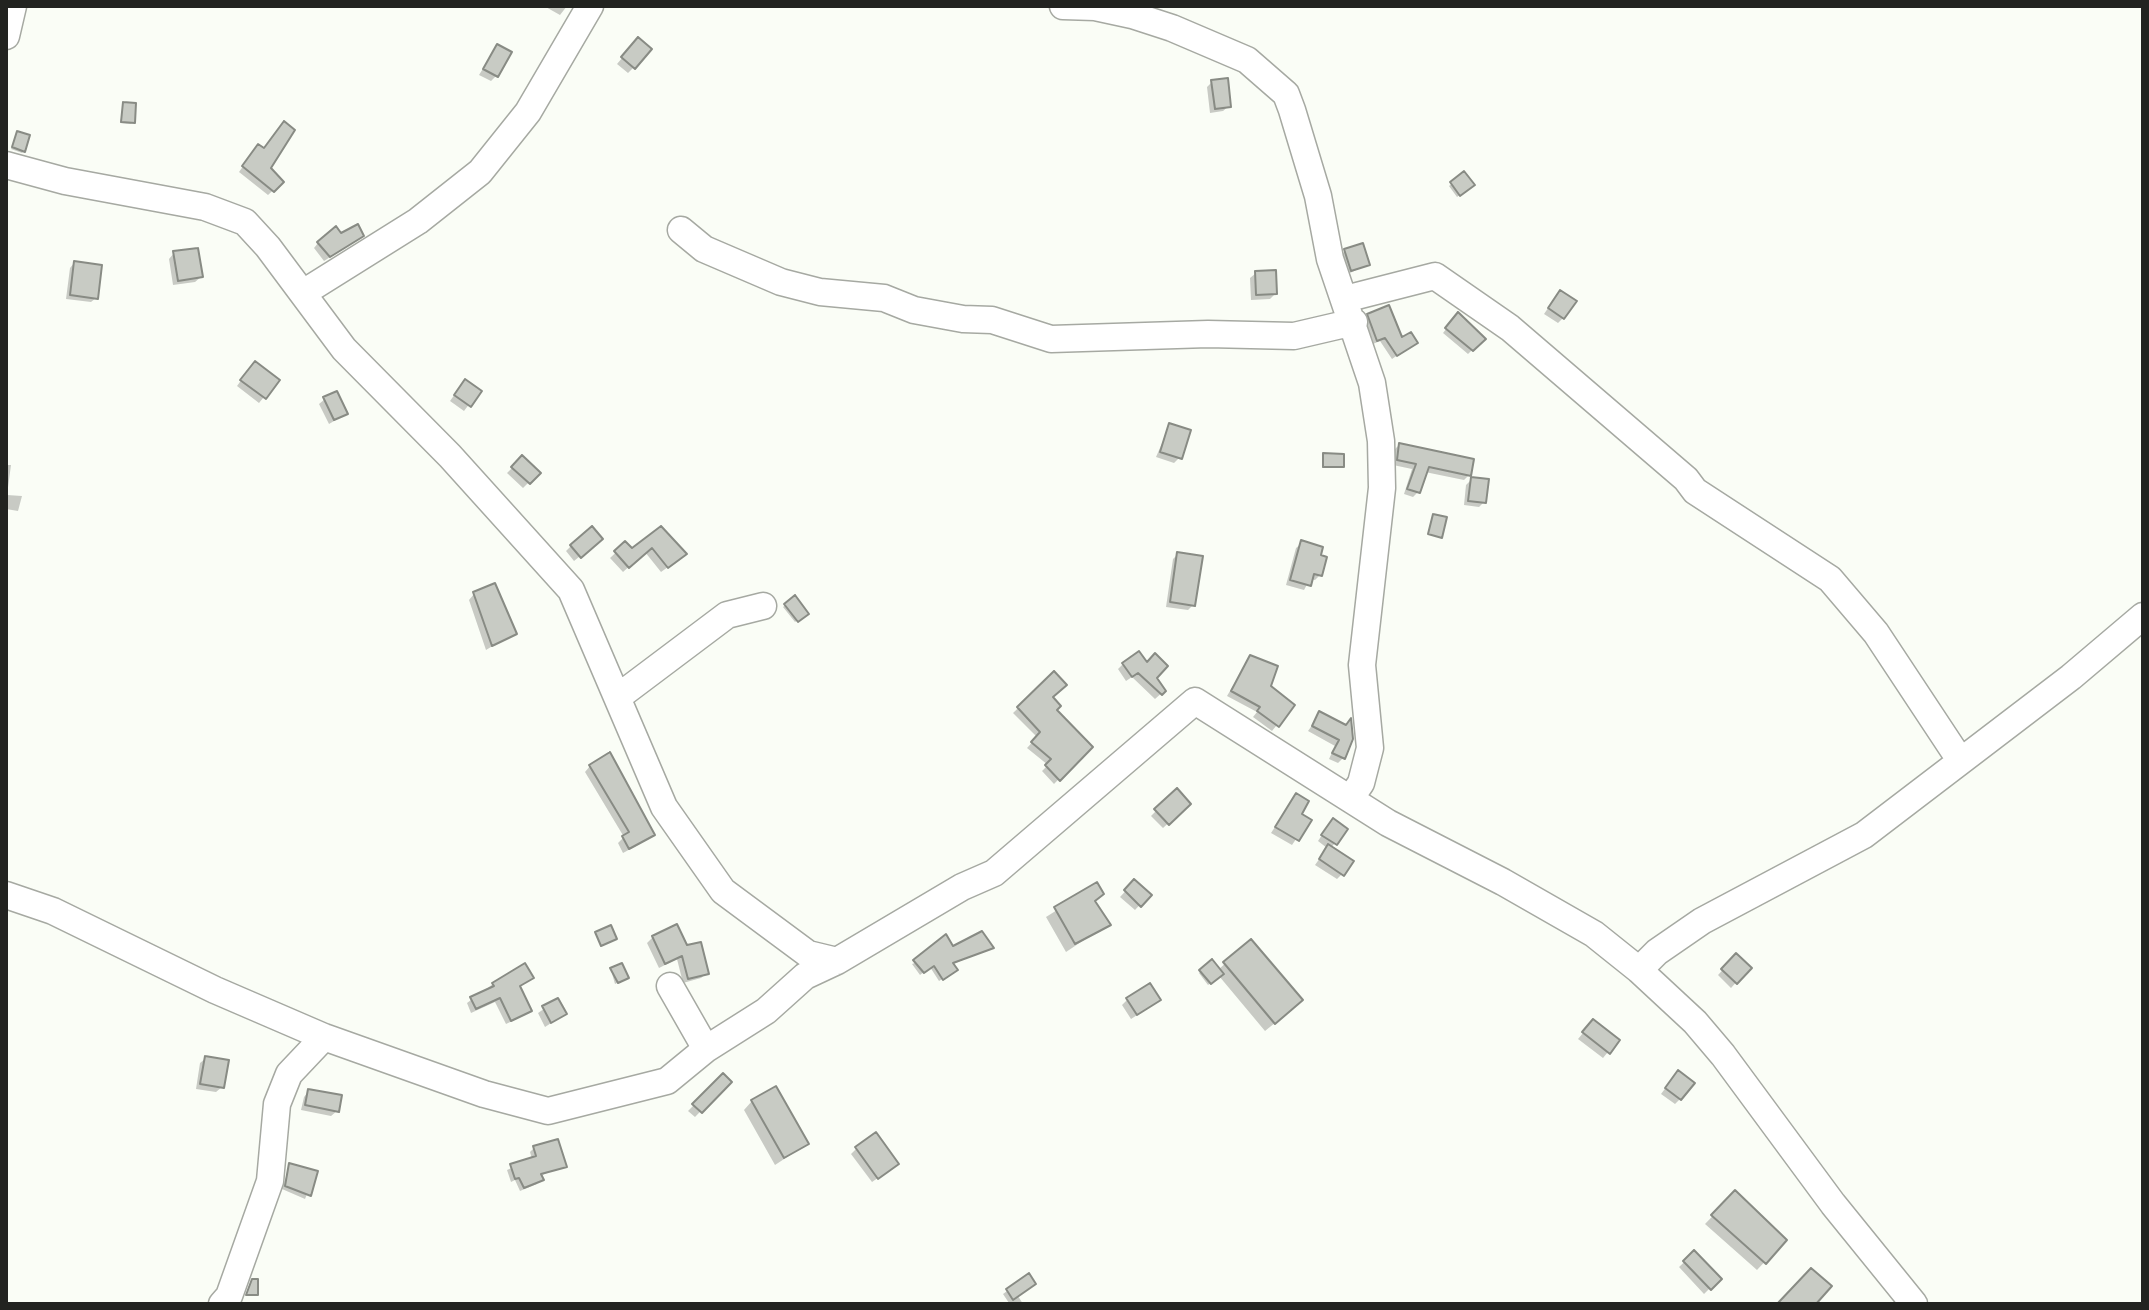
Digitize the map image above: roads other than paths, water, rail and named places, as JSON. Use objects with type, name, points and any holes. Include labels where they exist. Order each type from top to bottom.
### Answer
[{"type":"street","points":[[6,36],[13,6]]},
{"type":"street","points":[[303,293],[418,221],[480,172],[528,112],[590,6]]},
{"type":"street","points":[[1063,6],[1095,7],[1172,28],[1247,60],[1286,94],[1318,196],[1330,259],[1372,383],[1381,441],[1382,488],[1362,665],[1370,748],[1361,783],[1350,799]]},
{"type":"street","points":[[6,165],[65,181],[205,207],[245,222],[344,349],[450,456],[571,590],[664,807],[723,891],[808,954],[837,961]]},
{"type":"street","points":[[681,230],[704,249],[781,282],[820,292],[884,298],[914,310],[963,319],[992,320],[1051,339],[1208,334],[1294,336],[1435,276],[1510,328],[1686,479],[1695,491],[1830,579],[1876,633],[1960,760]]},
{"type":"street","points":[[618,697],[727,615],[763,606]]},
{"type":"street","points":[[1639,970],[1657,952],[1702,921],[1864,835],[2071,677],[2143,616]]},
{"type":"street","points":[[6,895],[53,911],[215,990],[324,1037],[484,1094],[548,1111],[667,1081],[706,1049],[766,1011],[805,976],[837,961],[962,887],[994,873],[1195,701],[1388,823],[1503,882],[1594,934],[1639,970],[1695,1022],[1723,1055],[1833,1204],[1914,1304]]},
{"type":"street","points":[[670,986],[706,1049]]},
{"type":"street","points":[[222,1304],[229,1296],[270,1181],[277,1104],[289,1074],[324,1037]]}]
